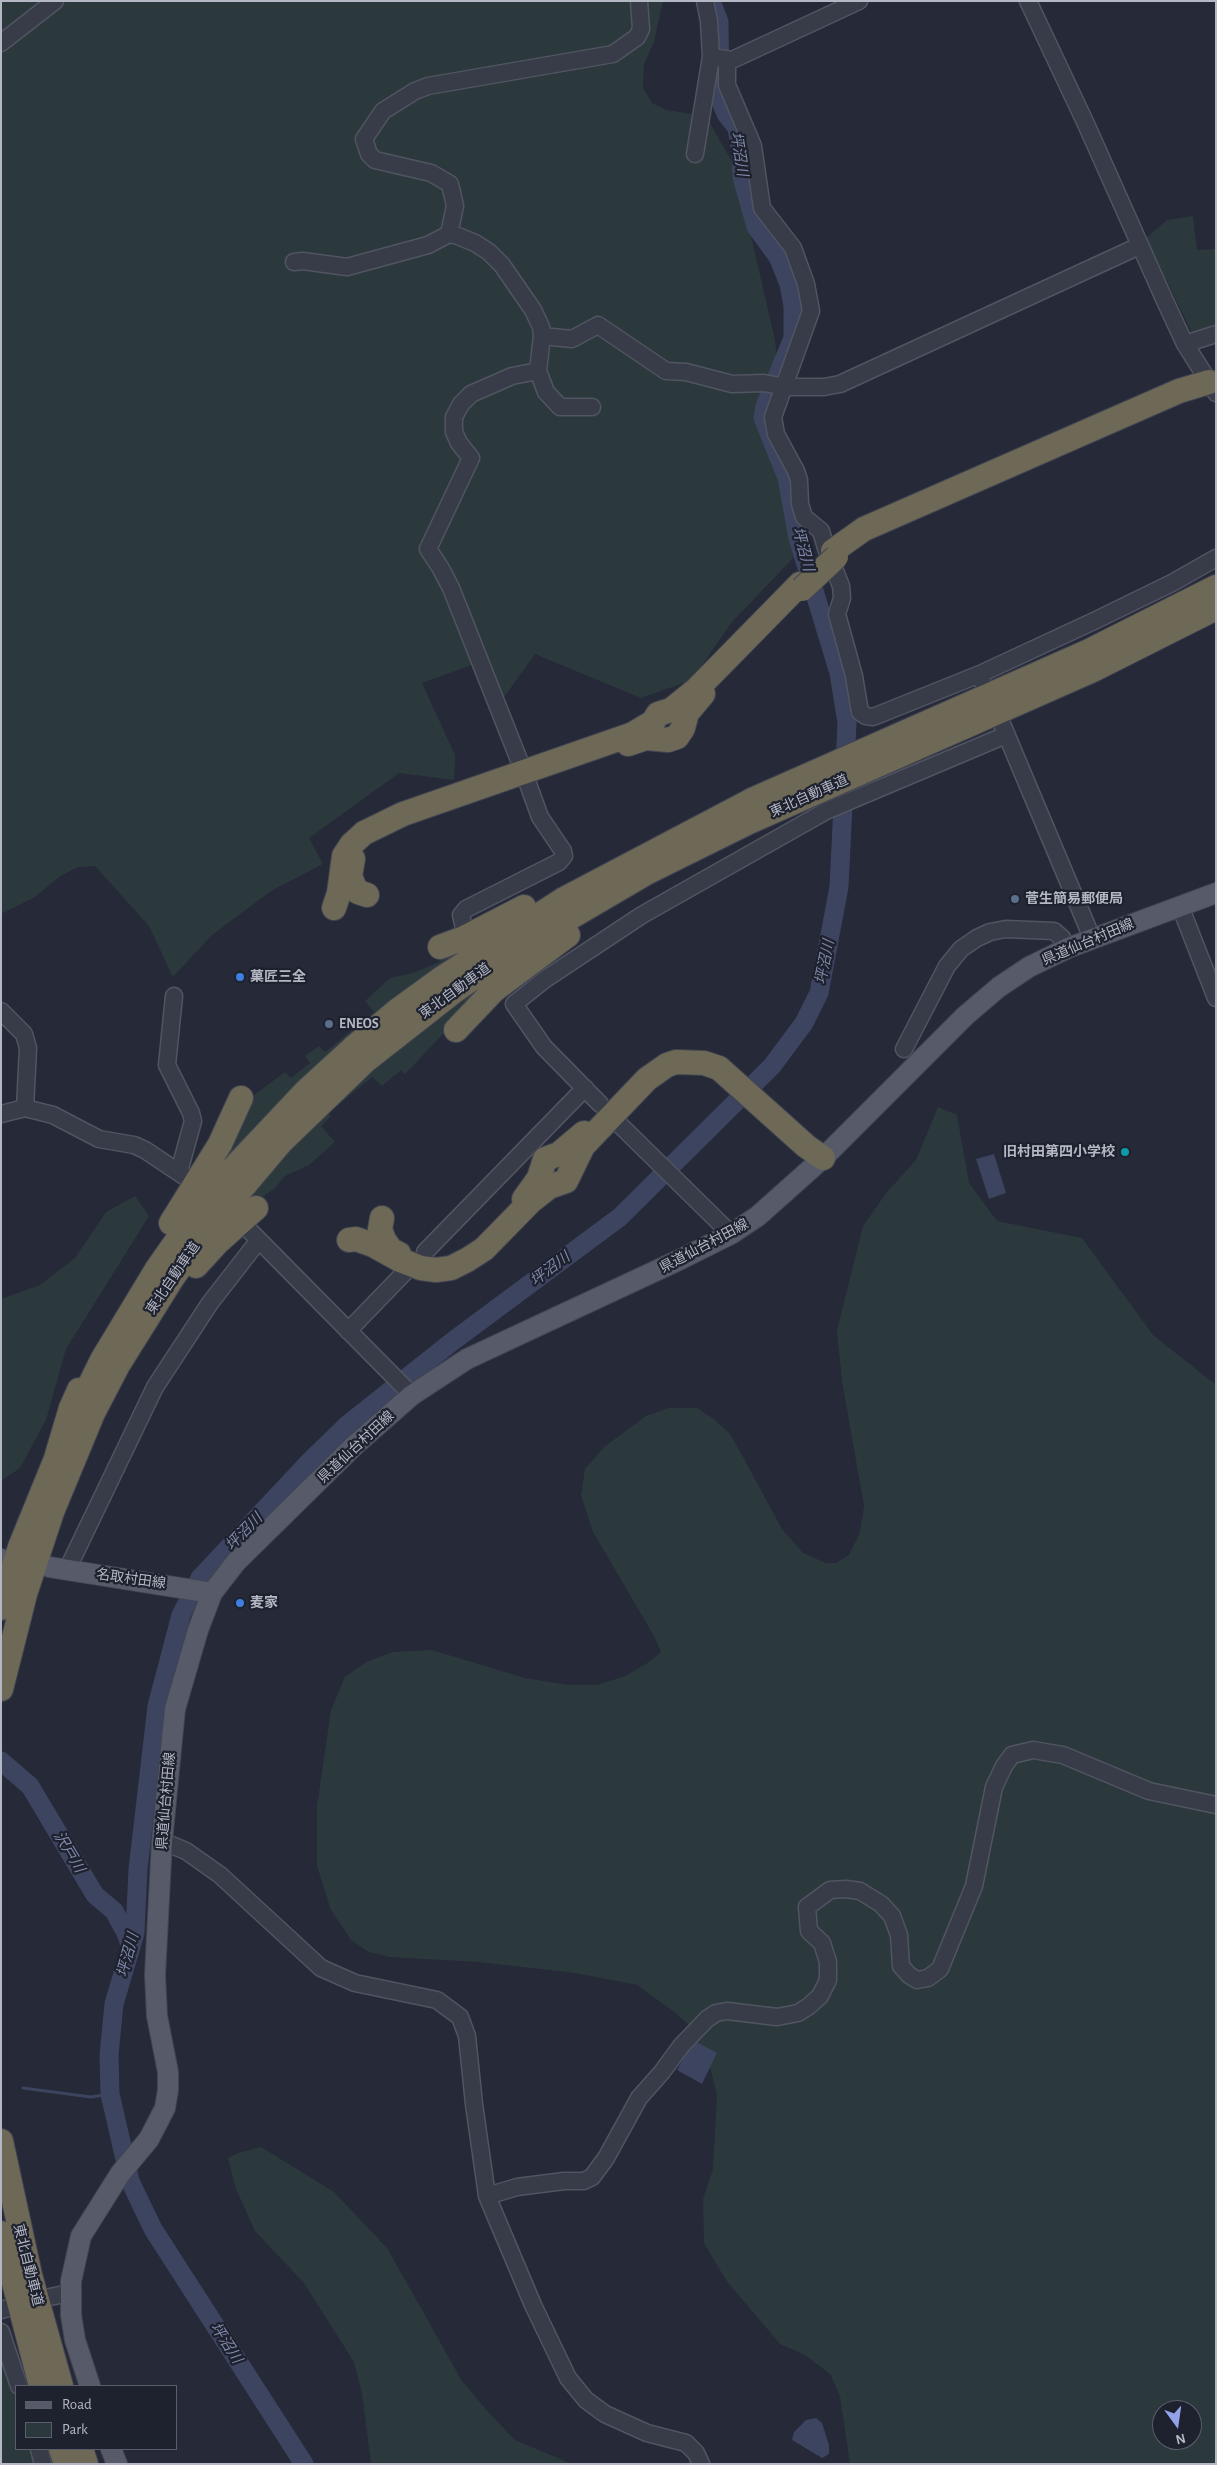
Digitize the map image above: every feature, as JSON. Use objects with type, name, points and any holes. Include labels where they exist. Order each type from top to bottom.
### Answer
[{"type":"highway","points":[[334,908],[339,893],[344,856],[352,844],[364,833],[403,814],[632,734],[653,722],[658,714],[671,710],[697,689],[834,554],[868,534],[1212,388]]},
{"type":"highway","points":[[367,895],[358,892],[350,876],[353,857],[363,844],[388,826],[646,738],[668,740],[677,737],[683,728],[687,713],[801,586]]},
{"type":"highway","name":"東北自動車道","points":[[1,1608],[20,1547],[64,1458],[102,1360],[144,1291],[190,1222],[226,1176],[266,1133],[353,1048],[398,1010],[442,978],[564,899],[644,855],[819,787],[866,760],[1216,587]]},
{"type":"highway","name":"東北自動車道","points":[[866,760],[1095,669],[1216,608]]},
{"type":"highway","points":[[440,947],[472,934],[597,867],[754,790],[819,787]]},
{"type":"highway","points":[[456,1030],[494,990],[530,961],[590,920],[658,878],[819,787]]},
{"type":"highway","points":[[382,1218],[380,1229],[392,1250],[404,1257],[427,1263],[449,1261],[473,1248],[488,1236],[535,1186],[545,1158],[559,1154],[569,1147],[642,1074],[661,1060],[678,1054],[694,1053],[715,1059],[762,1099],[806,1146],[823,1158]]},
{"type":"highway","points":[[348,1240],[356,1239],[374,1245],[400,1260],[420,1268],[436,1270],[451,1268],[484,1249],[531,1201],[549,1187],[566,1181],[583,1146],[647,1079],[667,1065],[688,1060],[704,1062],[733,1073]]},
{"type":"highway","points":[[64,1458],[70,1408],[100,1347],[161,1239],[220,1144],[241,1098]]},
{"type":"highway","points":[[64,1458],[97,1429],[125,1373],[164,1309],[193,1270],[218,1242],[254,1226]]},
{"type":"highway","name":"東北自動車道","points":[[1,1689],[25,1594],[64,1458]]},
{"type":"highway","name":"東北自動車道","points":[[1,2141],[30,2275],[61,2385]]},
{"type":"highway","name":"東北自動車道","points":[[1,2233],[41,2385]]},
{"type":"highway","points":[[61,2450],[66,2464]]},
{"type":"highway","points":[[81,2450],[86,2464]]},
{"type":"main road","name":"県道仙台村田線","points":[[90,2385],[60,2295],[76,2255],[81,2236],[120,2174],[149,2139],[164,2108],[168,2090],[168,2072],[156,2005],[155,1975],[162,1841],[175,1709],[210,1592],[236,1562],[355,1445],[404,1387],[731,1234],[758,1216],[823,1158],[964,1016],[999,987],[1029,967],[1068,948],[1216,893]]},
{"type":"main road","name":"名取村田線","points":[[58,1568],[210,1592]]},
{"type":"main road","points":[[111,2450],[117,2464]]},
{"type":"street","points":[[1,43],[55,1]]},
{"type":"street","points":[[449,234],[455,206],[450,184],[431,173],[375,160],[368,154],[364,139],[383,112],[415,91],[428,86],[612,54],[637,37],[641,28],[639,1]]},
{"type":"street","points":[[705,1],[727,85],[753,146],[762,208],[792,248],[806,284],[811,311],[778,385],[772,417],[776,434],[799,480],[800,504],[804,517],[821,531],[842,586],[842,598],[838,614],[854,676],[860,712],[866,716],[873,717],[981,678],[1094,622],[1216,558]]},
{"type":"street","points":[[719,58],[732,60],[859,1]]},
{"type":"street","points":[[1028,1],[1086,124],[1139,246],[1185,344],[1212,388]]},
{"type":"street","points":[[696,154],[719,58]]},
{"type":"street","points":[[294,262],[303,261],[347,267],[428,245],[449,234],[476,243],[489,252],[502,265],[534,310],[541,327],[542,336],[538,371],[546,392],[560,407],[592,407]]},
{"type":"street","points":[[542,336],[572,339],[585,334],[598,325],[666,372],[686,372],[732,384],[824,387],[840,384],[1139,246]]},
{"type":"street","points":[[1185,344],[1216,334]]},
{"type":"street","points":[[522,765],[451,588],[428,549],[471,458],[459,443],[454,432],[454,417],[461,404],[471,394],[512,376],[538,371]]},
{"type":"street","points":[[600,1104],[544,1048],[510,998],[544,980],[642,915],[819,787],[866,794],[1004,729],[1092,938]]},
{"type":"street","points":[[464,928],[461,915],[466,909],[559,862],[564,856],[563,851],[540,817],[528,784]]},
{"type":"street","points":[[1180,906],[1214,992]]},
{"type":"street","points":[[904,1049],[947,966],[961,949],[977,938],[990,932],[1006,929],[1054,931],[1062,938],[1068,948]]},
{"type":"street","points":[[1,1114],[25,1108],[53,1115],[99,1139],[134,1145],[145,1150],[183,1175],[193,1121],[192,1113],[167,1065],[174,996]]},
{"type":"street","points":[[1,1011],[24,1034],[28,1048],[25,1108]]},
{"type":"street","points":[[425,1252],[584,1088]]},
{"type":"street","points":[[618,1123],[661,1168],[731,1234]]},
{"type":"street","points":[[58,1568],[155,1387],[210,1303],[254,1226],[348,1331],[404,1387]]},
{"type":"street","points":[[348,1331],[406,1271]]},
{"type":"street","points":[[487,2196],[517,2187],[564,2181],[584,2181],[592,2177],[606,2158],[639,2098],[662,2072],[681,2046],[707,2019],[716,2013],[728,2010],[777,2017],[798,2013],[809,2006],[820,1996],[828,1980],[828,1962],[822,1943],[809,1930],[807,1907],[817,1897],[830,1890],[846,1889],[860,1891],[881,1904],[892,1916],[899,1934],[900,1966],[909,1975],[917,1980],[928,1978],[940,1969],[974,1886],[994,1787],[1004,1766],[1012,1755],[1033,1750],[1063,1755],[1149,1791],[1216,1805]]},
{"type":"street","points":[[162,1841],[186,1851],[220,1876],[321,1968],[355,1983],[437,2000],[460,2017],[468,2036],[474,2104],[487,2196],[532,2305],[574,2388],[605,2414],[620,2422],[647,2433],[686,2443],[696,2453],[701,2464]]},
{"type":"street","points":[[1,2332],[19,2385]]},
{"type":"street","points":[[39,2450],[44,2464]]},
{"type":"green space","points":[[1,1],[663,1],[654,42],[644,64],[643,88],[652,103],[666,110],[706,116],[735,167],[775,340],[797,554],[731,623],[692,680],[641,698],[535,654],[492,714],[472,665],[422,683],[455,755],[454,780],[399,773],[309,838],[323,864],[271,891],[212,935],[173,977],[149,926],[95,866],[78,867],[59,877],[35,897],[1,914]]},
{"type":"green space","points":[[1193,216],[1197,250],[1216,249],[1216,327],[1192,333],[1146,238],[1167,220]]},
{"type":"green space","points":[[504,926],[196,1197],[246,1101],[285,1072],[291,1078],[310,1063],[305,1056],[319,1046],[325,1052],[374,1012],[365,1001],[390,978],[413,973],[439,962],[442,953]]},
{"type":"green space","points":[[517,961],[462,1014],[405,1074],[401,1070],[382,1086],[372,1077],[329,1113],[331,1116],[321,1126],[335,1142],[309,1165],[285,1176],[275,1188],[225,1224],[250,1193],[332,1105],[432,1019]]},
{"type":"green space","points":[[938,1107],[957,1115],[969,1183],[997,1221],[1082,1238],[1153,1335],[1216,1385],[1216,2464],[850,2464],[840,2396],[830,2374],[805,2355],[780,2344],[726,2280],[704,2243],[703,2199],[713,2169],[717,2095],[709,2063],[690,2026],[637,1985],[576,1973],[479,1962],[390,1957],[369,1952],[351,1940],[331,1910],[317,1866],[317,1806],[331,1710],[345,1677],[366,1662],[393,1652],[432,1650],[525,1678],[569,1685],[597,1685],[625,1676],[649,1662],[661,1652],[654,1636],[593,1532],[581,1495],[585,1469],[604,1447],[646,1416],[669,1408],[697,1408],[714,1419],[731,1435],[782,1529],[803,1553],[826,1563],[836,1563],[849,1555],[860,1532],[864,1506],[842,1381],[837,1330],[863,1226],[887,1192],[916,1160]]},
{"type":"green space","points":[[135,1196],[149,1216],[66,1349],[46,1420],[20,1468],[1,1481],[1,1299],[40,1285],[75,1258],[106,1212]]},
{"type":"green space","points":[[261,2147],[334,2192],[387,2248],[462,2381],[515,2440],[572,2464],[371,2464],[362,2393],[354,2362],[304,2283],[255,2231],[236,2189],[228,2158],[238,2153]]},
{"type":"green space","points":[[1,2363],[20,2385],[15,2385],[15,2450],[49,2450],[54,2464],[1,2464]]},
{"type":"water","points":[[994,1154],[1006,1193],[989,1199],[976,1159]]},
{"type":"water","points":[[693,2040],[717,2053],[702,2084],[677,2070]]},
{"type":"water","points":[[816,2418],[822,2423],[829,2445],[829,2454],[822,2458],[792,2440],[794,2432],[806,2420]]},
{"type":"waterway","name":"坪沼川","points":[[304,2464],[153,2229],[130,2181],[110,2094],[109,2055],[114,2004],[135,1933],[138,1869],[157,1706],[181,1615],[200,1578],[310,1461],[347,1425],[453,1341],[620,1217],[772,1066],[804,1023],[819,993],[839,887],[847,723],[839,673],[798,538],[787,478],[763,418],[765,406],[793,338],[793,306],[789,284],[778,257],[756,227],[742,177],[741,152],[737,128],[726,114],[720,99],[719,22],[711,1]]},
{"type":"waterway","name":"沢戸川","points":[[1,1761],[30,1786],[95,1895],[114,1911],[131,1947]]},
{"type":"waterway","points":[[23,2088],[91,2097],[110,2094]]},
{"type":"place","name":"菅生簡易郵便局","points":[[1015,899]]},
{"type":"place","name":"菓匠三全","points":[[240,977]]},
{"type":"place","name":"ENEOS","points":[[329,1024]]},
{"type":"place","name":"旧村田第四小学校","points":[[1125,1152]]},
{"type":"place","name":"麦家","points":[[240,1603]]}]
